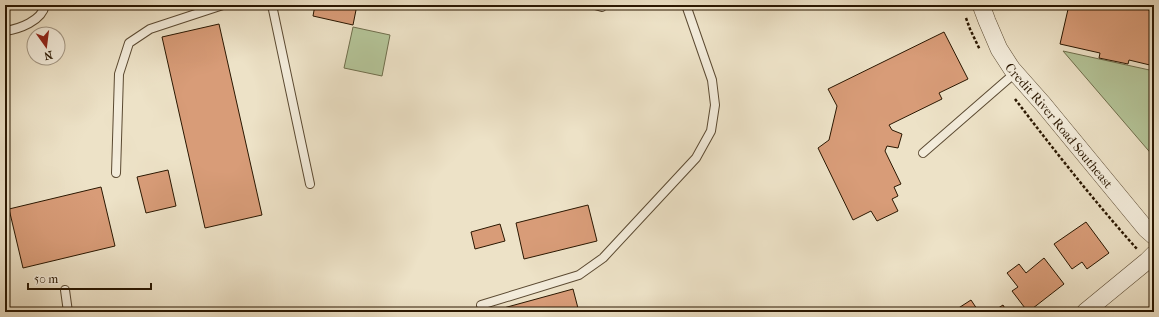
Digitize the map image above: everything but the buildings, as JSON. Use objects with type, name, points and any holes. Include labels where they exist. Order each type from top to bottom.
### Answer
[{"type":"street","name":"Credit River Road Southeast","points":[[981,5],[999,49],[1015,73],[1146,229],[1154,236]]},
{"type":"street","points":[[1085,312],[1148,261],[1154,254]]},
{"type":"lane","points":[[5,31],[32,23],[44,10],[45,5]]},
{"type":"lane","points":[[116,173],[119,74],[129,43],[150,29],[223,5]]},
{"type":"lane","points":[[272,5],[310,184]]},
{"type":"lane","points":[[481,305],[579,275],[603,258],[696,158],[711,132],[715,105],[712,80],[686,5]]},
{"type":"lane","points":[[923,153],[1015,73]]},
{"type":"lane","points":[[65,290],[68,312]]},
{"type":"green space","points":[[353,27],[390,35],[382,76],[344,68]]},
{"type":"green space","points":[[1063,51],[1154,71],[1154,157]]}]
